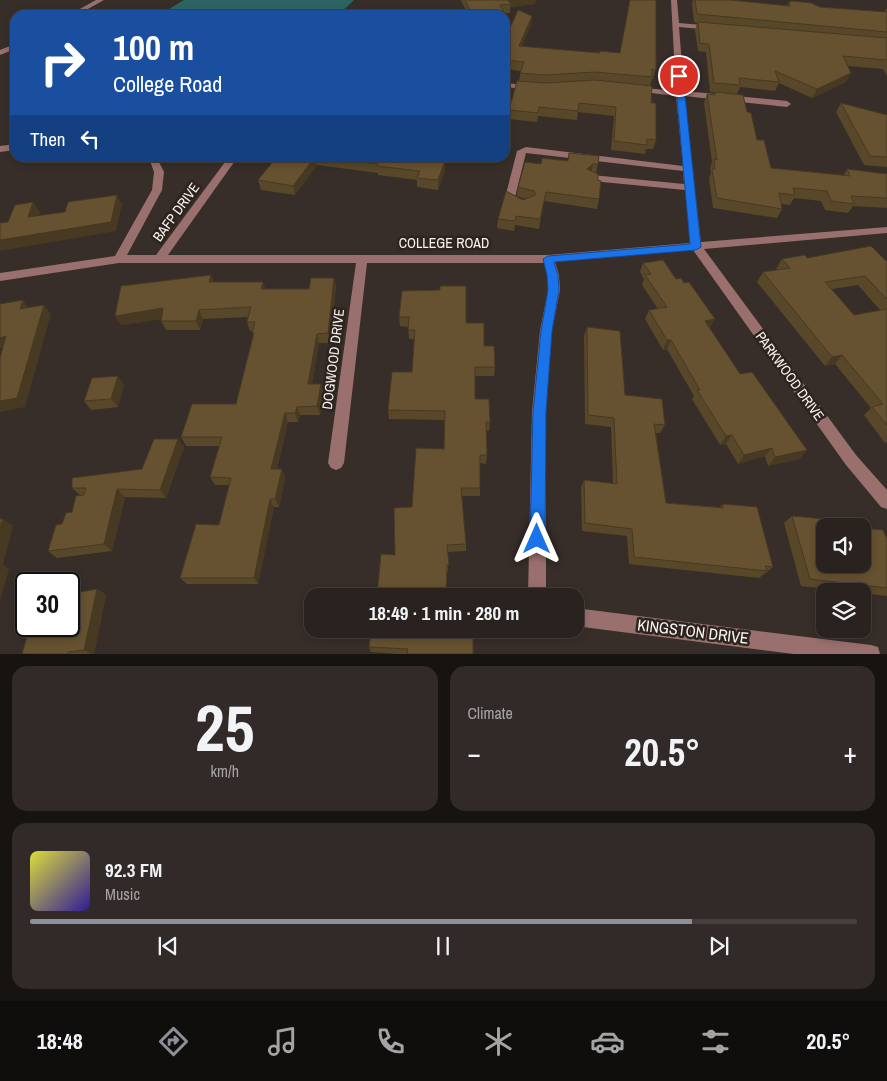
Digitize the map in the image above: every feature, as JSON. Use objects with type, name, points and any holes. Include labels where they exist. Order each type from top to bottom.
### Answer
[{"type":"street","points":[[82,10],[101,0]]},
{"type":"street","points":[[674,0],[680,94],[696,247]]},
{"type":"street","points":[[676,25],[724,29]]},
{"type":"street","points":[[510,85],[544,88]]},
{"type":"street","points":[[630,88],[787,104]]},
{"type":"street","points":[[528,204],[516,203],[510,198],[522,151],[526,150],[687,169]]},
{"type":"street","points":[[119,259],[157,190],[159,172],[155,162]]},
{"type":"street","name":"BAFP DRIVE","points":[[160,258],[229,162]]},
{"type":"street","points":[[592,178],[689,187]]},
{"type":"street","name":"COLLEGE ROAD","points":[[0,277],[119,259],[548,259],[887,230]]},
{"type":"street","name":"PARKWOOD DRIVE","points":[[696,247],[851,460],[887,502]]},
{"type":"street","name":"DOGWOOD DRIVE","points":[[336,463],[362,258]]},
{"type":"street","points":[[537,588],[539,412],[546,331],[554,283],[548,259]]},
{"type":"street","name":"KINGSTON DRIVE","points":[[584,618],[871,654]]},
{"type":"water","points":[[184,0],[354,0],[343,10],[167,10]]},
{"type":"building","points":[[465,0],[508,0],[511,4],[500,5],[503,10],[470,10]]},
{"type":"building","points":[[630,0],[656,0],[656,70],[652,69],[652,77],[595,72],[545,75],[520,73],[524,62],[510,61],[510,24],[511,26],[518,10],[532,16],[519,46],[620,53]]},
{"type":"building","points":[[695,0],[730,0],[790,6],[789,2],[792,1],[811,3],[820,7],[887,12],[887,32],[697,14]]},
{"type":"building","points":[[698,22],[887,38],[887,60],[843,56],[851,73],[817,89],[775,71],[779,82],[739,78],[740,85],[714,83],[709,44],[700,43]]},
{"type":"building","points":[[595,80],[652,86],[651,103],[656,103],[656,140],[647,139],[647,145],[614,141],[616,107],[579,103],[578,111],[539,107],[538,113],[510,110],[517,81],[545,83]]},
{"type":"building","points":[[715,92],[743,95],[747,112],[751,113],[757,140],[764,140],[771,168],[850,176],[847,169],[887,174],[887,198],[851,196],[854,204],[831,201],[827,191],[793,188],[795,195],[779,193],[782,209],[717,198],[712,169],[715,169],[714,159],[717,160],[707,94],[715,95]]},
{"type":"building","points":[[841,103],[887,115],[887,157],[870,156]]},
{"type":"building","points":[[569,153],[599,156],[598,164],[593,164],[587,169],[598,174],[598,180],[601,181],[599,199],[546,192],[540,219],[516,216],[515,221],[498,219],[506,191],[523,200],[536,195],[534,191],[518,187],[525,162],[541,164],[542,158],[568,161]]},
{"type":"building","points":[[273,162],[311,162],[293,186],[258,180]]},
{"type":"building","points":[[361,162],[445,162],[438,180],[417,178],[420,171],[377,166],[378,164]]},
{"type":"building","points":[[117,195],[111,222],[0,240],[0,223],[8,222],[15,205],[33,202],[28,217],[65,212],[68,202]]},
{"type":"building","points":[[871,246],[887,262],[887,299],[865,276],[825,282],[854,315],[887,309],[887,425],[872,407],[883,404],[842,355],[832,357],[763,272],[790,268],[782,259],[805,255],[807,258]]},
{"type":"building","points":[[663,260],[676,279],[681,278],[684,283],[689,282],[715,319],[705,321],[740,374],[752,372],[807,450],[775,457],[772,448],[744,455],[732,435],[726,436],[697,390],[700,390],[671,340],[667,340],[649,310],[667,307],[645,275],[651,274],[643,263]]},
{"type":"building","points":[[211,275],[209,282],[263,282],[261,289],[309,289],[311,278],[334,278],[328,333],[317,334],[308,384],[321,384],[317,406],[297,407],[295,413],[285,413],[271,469],[282,469],[275,499],[270,499],[254,578],[180,578],[196,524],[219,525],[231,478],[210,477],[222,437],[181,437],[192,404],[236,404],[254,333],[252,333],[255,322],[247,322],[251,307],[199,310],[196,321],[161,321],[163,308],[115,316],[121,286]]},
{"type":"building","points":[[440,286],[466,286],[466,323],[484,323],[484,346],[494,346],[495,367],[475,367],[475,399],[489,399],[490,422],[486,422],[487,455],[480,455],[480,488],[461,488],[466,544],[447,545],[449,565],[447,565],[446,588],[378,588],[381,554],[395,555],[394,508],[412,507],[416,448],[444,449],[445,411],[388,410],[392,372],[412,372],[415,330],[408,330],[409,317],[399,317],[402,291],[440,290]]},
{"type":"building","points":[[23,300],[20,309],[44,305],[17,398],[0,401],[0,358],[6,336],[0,338],[0,304]]},
{"type":"building","points":[[587,327],[620,331],[625,395],[662,399],[665,425],[654,424],[666,503],[723,508],[723,504],[757,507],[773,567],[765,566],[767,571],[634,557],[632,529],[585,523],[584,480],[617,484],[614,418],[588,415]]},
{"type":"building","points":[[118,376],[111,399],[84,401],[92,378]]},
{"type":"building","points":[[154,439],[178,439],[160,490],[117,489],[104,544],[48,551],[56,525],[62,524],[66,513],[72,512],[76,496],[84,495],[86,488],[72,488],[72,478],[142,469]]},
{"type":"building","points":[[792,516],[816,518],[816,573],[871,573],[871,529],[883,530],[887,539],[887,588],[871,586],[871,583],[844,583],[810,579]]},
{"type":"building","points":[[97,589],[84,650],[68,652],[68,654],[22,654],[27,637],[80,637],[80,592]]},
{"type":"building","points":[[370,638],[473,638],[473,654],[407,654],[408,649],[369,647]]},
{"type":"route","points":[[537,539],[539,412],[546,331],[554,290],[553,275],[548,259],[696,247],[679,76]]}]
